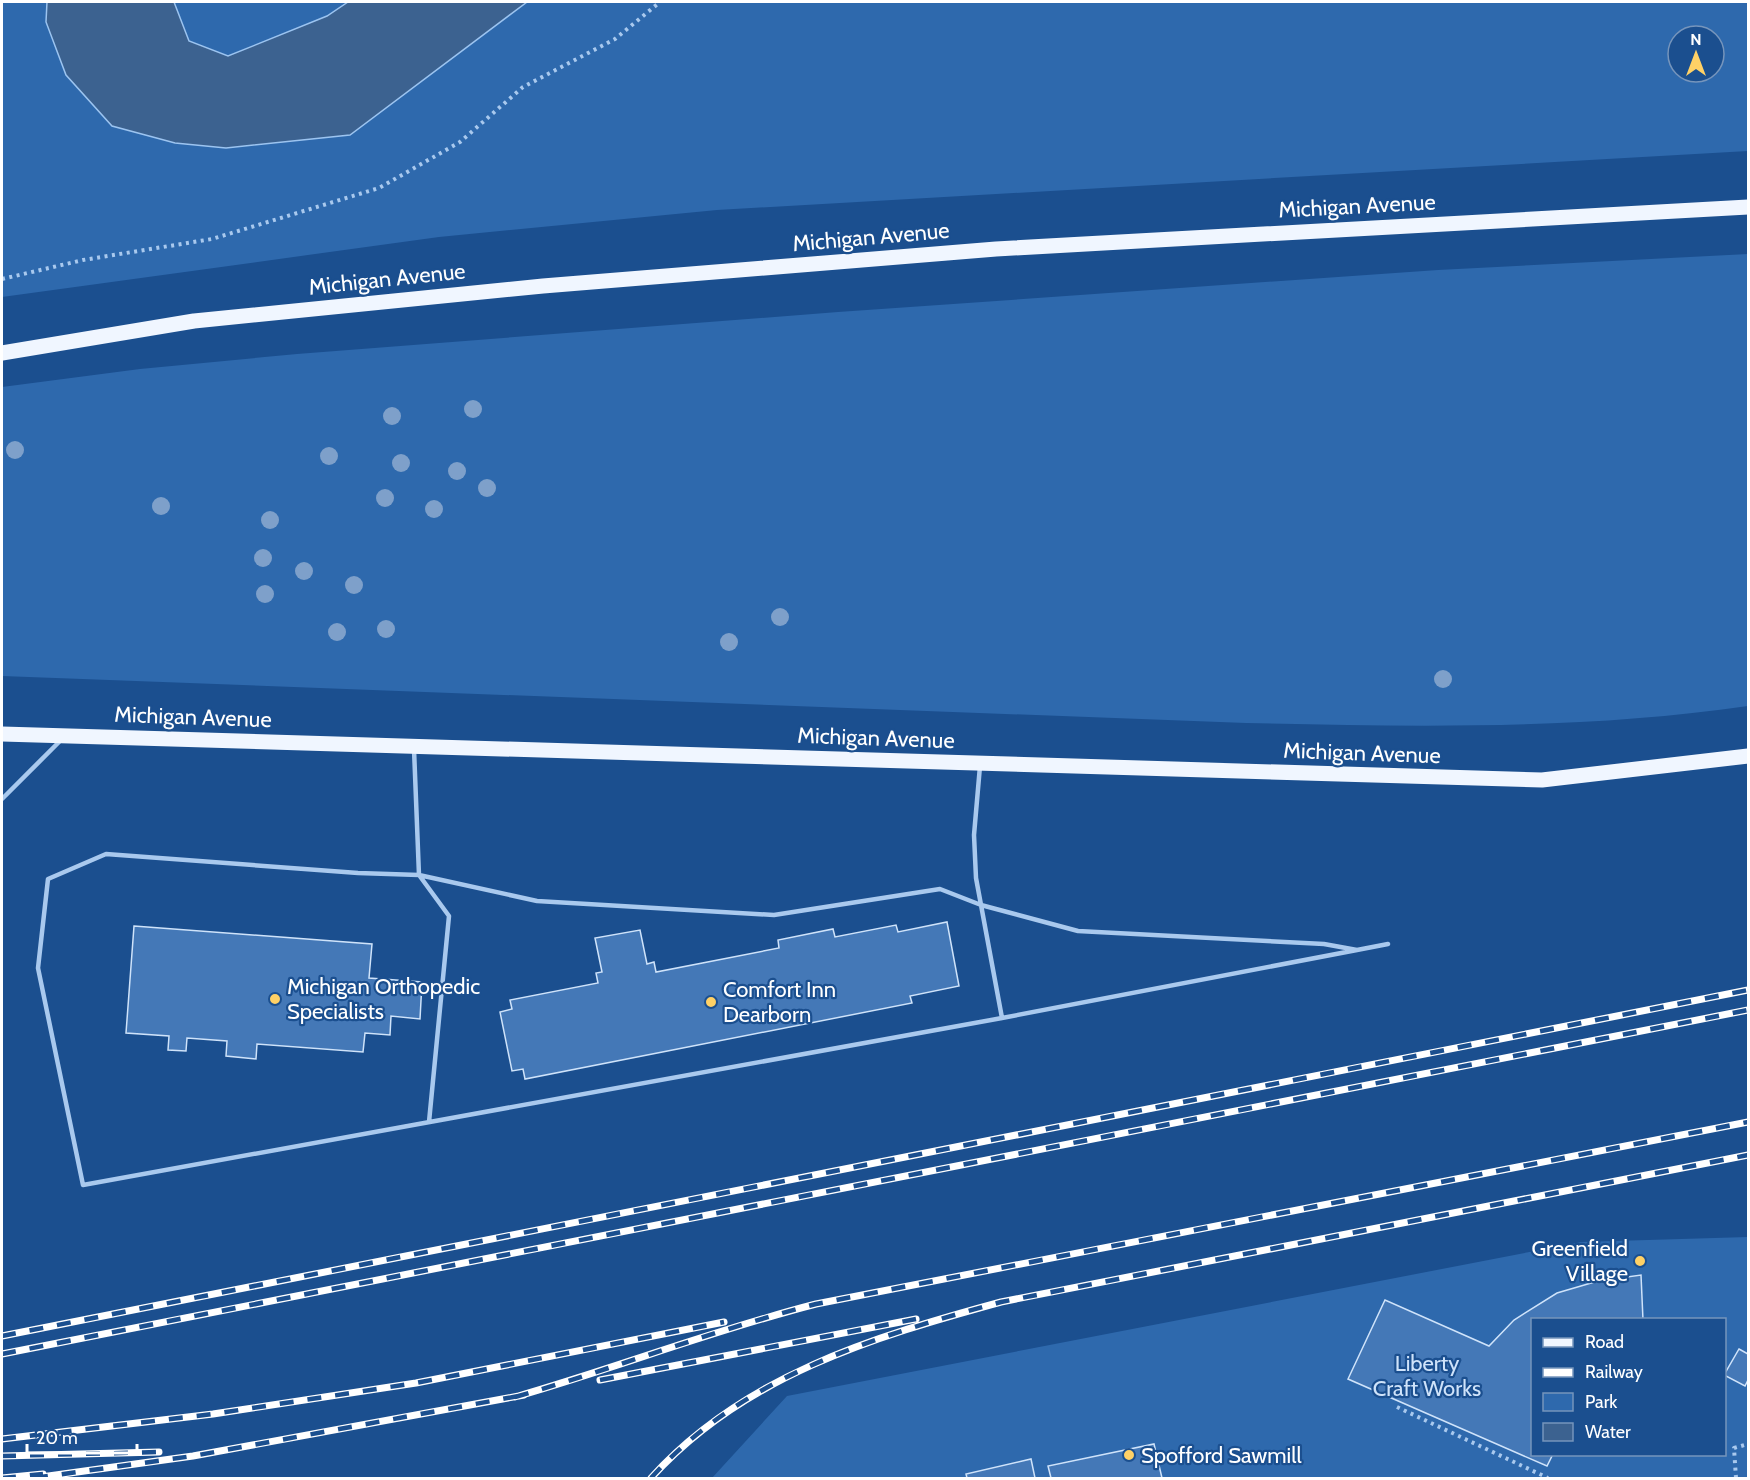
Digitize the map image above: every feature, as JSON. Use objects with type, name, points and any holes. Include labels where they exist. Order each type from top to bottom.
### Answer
[{"type":"main road","name":"Michigan Avenue","points":[[2,353],[194,321],[555,285],[996,249],[1749,207]]},
{"type":"main road","name":"Michigan Avenue","points":[[2,734],[1542,780],[1749,756]]},
{"type":"lane","points":[[2,799],[65,736]]},
{"type":"lane","points":[[413,746],[419,875],[449,916],[429,1122]]},
{"type":"lane","points":[[981,764],[974,835],[976,878],[1002,1018]]},
{"type":"lane","points":[[1357,950],[1324,944],[1078,932],[981,905],[940,889],[774,915],[537,901],[419,875],[358,873],[106,854],[48,879],[38,968],[83,1185],[1002,1018],[1357,950],[1388,944]]},
{"type":"path","points":[[2,279],[83,260],[212,239],[379,188],[460,142],[523,87],[615,39],[660,2]]},
{"type":"path","points":[[1397,1407],[1548,1479]]},
{"type":"path","points":[[1736,1479],[1734,1448],[1749,1444]]},
{"type":"green space","points":[[2,2],[47,2],[46,22],[66,75],[475,41],[527,2],[1748,2],[1748,151],[717,210],[439,237],[2,297]]},
{"type":"green space","points":[[174,2],[348,2],[327,16],[228,56],[189,41]]},
{"type":"green space","points":[[1748,254],[1748,706],[1686,714],[1561,723],[1435,726],[1246,723],[2,676],[2,387],[140,369],[297,354],[838,312],[1438,270]]},
{"type":"green space","name":"Liberty Craft Works","points":[[1748,1237],[1748,1478],[712,1478],[787,1396],[1581,1242]]},
{"type":"water","points":[[47,2],[174,2],[189,41],[228,56],[327,16],[348,2],[527,2],[350,135],[226,148],[175,143],[112,126],[66,75],[46,22]]},
{"type":"building","name":"Comfort Inn Dearborn","points":[[947,922],[959,986],[910,996],[912,1003],[525,1079],[523,1069],[512,1071],[500,1012],[512,1009],[510,1000],[598,983],[596,973],[602,972],[595,938],[640,930],[647,964],[654,962],[656,972],[779,948],[778,940],[833,929],[835,937],[896,925],[898,932]]},
{"type":"building","name":"Michigan Orthopedic Specialists","points":[[134,926],[372,944],[369,978],[422,982],[420,1019],[391,1016],[390,1035],[365,1033],[363,1052],[257,1044],[256,1059],[226,1056],[227,1041],[187,1038],[186,1051],[168,1050],[169,1036],[126,1033]]},
{"type":"building","points":[[1641,1275],[1643,1318],[1531,1318],[1531,1456],[1552,1456],[1547,1466],[1348,1379],[1385,1300],[1489,1346],[1514,1320],[1557,1293],[1598,1281]]},
{"type":"building","points":[[1739,1349],[1748,1354],[1748,1380],[1745,1386],[1726,1376],[1726,1372]]},
{"type":"building","name":"Spofford Sawmill","points":[[1154,1444],[1162,1478],[1051,1478],[1048,1466]]},
{"type":"building","points":[[1031,1459],[1035,1478],[967,1478],[966,1474]]},
{"type":"railway","points":[[2,1336],[1748,990]]},
{"type":"railway","points":[[2,1354],[1748,1010]]},
{"type":"railway","points":[[515,1397],[740,1325],[816,1304],[1748,1122]]},
{"type":"railway","points":[[651,1478],[687,1443],[726,1412],[768,1387],[858,1346],[953,1315],[1001,1302],[1748,1155]]},
{"type":"railway","points":[[600,1380],[916,1319]]},
{"type":"railway","points":[[2,1439],[213,1414],[416,1383],[724,1322]]},
{"type":"railway","points":[[34,1478],[193,1456],[524,1395]]},
{"type":"railway","points":[[2,1456],[159,1452]]},
{"type":"railway","points":[[2,1478],[43,1474]]},
{"type":"place","name":"Michigan Orthopedic Specialists","points":[[275,999]]},
{"type":"place","name":"Comfort Inn Dearborn","points":[[711,1002]]},
{"type":"place","name":"Greenfield Village","points":[[1640,1261]]},
{"type":"place","name":"Spofford Sawmill","points":[[1129,1455]]}]
